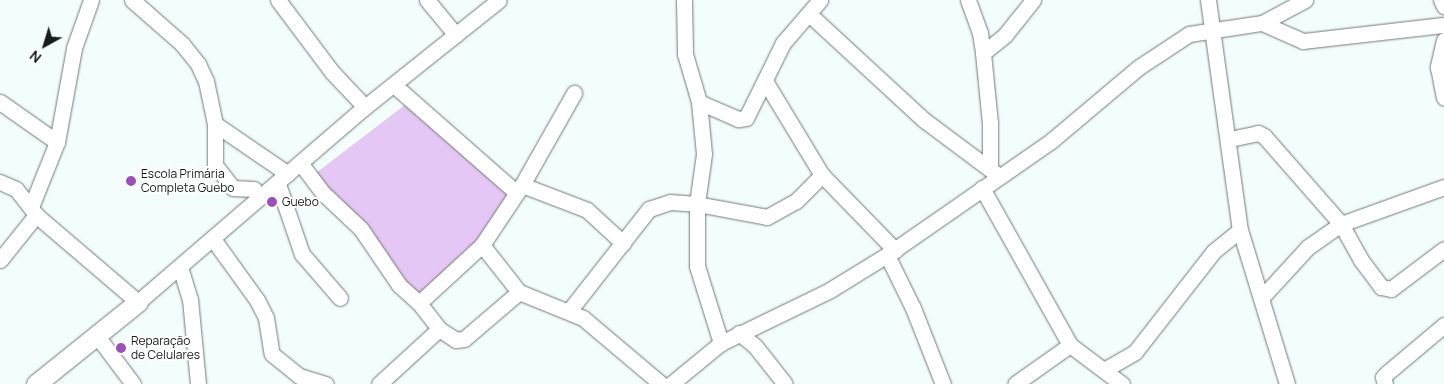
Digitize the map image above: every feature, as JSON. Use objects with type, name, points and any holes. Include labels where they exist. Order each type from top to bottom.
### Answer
[{"type":"main road","points":[[36,384],[138,302]]},
{"type":"street","points":[[0,260],[33,211],[57,142],[74,48],[91,0]]},
{"type":"street","points":[[132,0],[182,44],[198,64],[206,80],[215,124],[215,165],[233,188],[254,189]]},
{"type":"street","points":[[278,0],[332,72],[365,107]]},
{"type":"street","points":[[427,0],[456,34]]},
{"type":"street","points":[[0,182],[16,189],[33,211],[138,302],[301,164],[365,107],[394,86],[499,0]]},
{"type":"street","points":[[684,0],[685,54],[699,102],[704,154],[696,204],[697,266],[721,343]]},
{"type":"street","points":[[699,102],[738,119],[746,118],[783,44],[820,0]]},
{"type":"street","points":[[968,0],[980,33],[995,172]]},
{"type":"street","points":[[983,53],[1005,35],[1033,0]]},
{"type":"street","points":[[1208,0],[1230,139],[1240,230],[1263,296],[1287,384]]},
{"type":"street","points":[[671,384],[721,343],[830,290],[891,253],[982,188],[995,172],[1051,141],[1096,101],[1167,47],[1188,34],[1262,23],[1305,0]]},
{"type":"street","points":[[1441,0],[1444,6]]},
{"type":"street","points":[[809,14],[924,120],[995,172]]},
{"type":"street","points":[[1262,23],[1303,41],[1444,24]]},
{"type":"street","points":[[1444,40],[1438,67],[1444,97]]},
{"type":"street","points":[[765,81],[822,175],[891,253],[943,384]]},
{"type":"street","points":[[394,86],[519,189],[587,210],[624,243]]},
{"type":"street","points":[[419,303],[482,245],[519,189],[574,93]]},
{"type":"street","points":[[0,102],[57,142]]},
{"type":"street","points":[[215,124],[283,179],[302,254],[340,298]]},
{"type":"street","points":[[1230,139],[1261,134],[1341,224],[1366,267],[1387,289],[1444,249]]},
{"type":"street","points":[[301,164],[324,194],[361,229],[399,285],[419,303],[439,329],[456,340],[464,339],[519,292]]},
{"type":"street","points":[[569,311],[650,208],[670,202],[696,204],[767,217],[796,200],[822,175]]},
{"type":"street","points":[[1263,296],[1308,246],[1341,224],[1444,187]]},
{"type":"street","points":[[982,188],[1070,345],[1122,384]]},
{"type":"street","points":[[1104,370],[1135,352],[1214,251],[1240,230]]},
{"type":"street","points":[[212,239],[257,300],[266,318],[272,354],[299,376],[326,384]]},
{"type":"street","points":[[482,245],[519,292],[548,306],[569,311],[598,328],[661,384]]},
{"type":"street","points":[[180,267],[190,299],[198,384]]},
{"type":"street","points":[[1385,384],[1383,377],[1386,373],[1444,325]]},
{"type":"street","points":[[379,384],[439,329]]},
{"type":"street","points":[[739,333],[755,346],[784,384]]},
{"type":"street","points":[[97,336],[133,384]]},
{"type":"street","points":[[1017,383],[1070,345]]},
{"type":"shaded area","points":[[410,101],[510,191],[479,242],[419,298],[312,176]]},
{"type":"place","name":"Escola Primária Completa Guebo","points":[[131,181]]},
{"type":"place","name":"Guebo","points":[[272,202]]},
{"type":"place","name":"Reparação de Celulares","points":[[121,348]]}]
